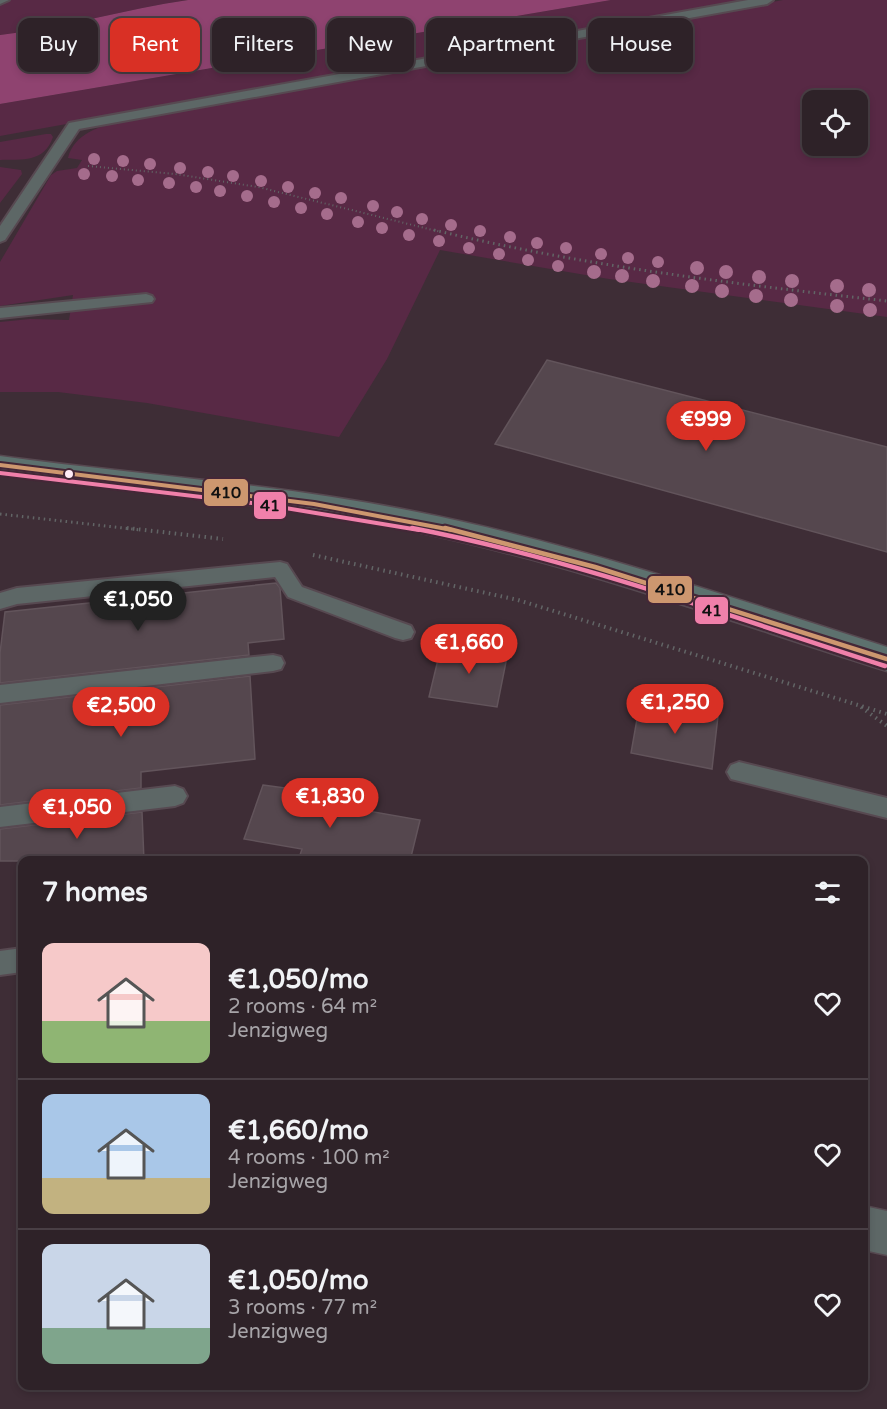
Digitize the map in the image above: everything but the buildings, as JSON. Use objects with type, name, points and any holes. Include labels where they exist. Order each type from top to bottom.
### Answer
[{"type":"main road","points":[[0,465],[305,501],[419,522],[553,555],[887,659]]},
{"type":"street","points":[[868,1229],[887,1233]]},
{"type":"lane","points":[[0,237],[74,126],[544,43],[767,0]]},
{"type":"lane","points":[[0,313],[146,299]]},
{"type":"lane","points":[[0,601],[17,596],[280,569],[295,592],[403,632]]},
{"type":"lane","points":[[0,694],[273,663]]},
{"type":"lane","points":[[739,772],[887,808]]},
{"type":"lane","points":[[0,817],[175,796]]},
{"type":"lane","points":[[0,963],[18,961]]},
{"type":"path","points":[[47,164],[128,168],[229,182],[468,238],[631,267],[799,292],[887,301]]},
{"type":"path","points":[[0,514],[224,539]]},
{"type":"path","points":[[304,553],[518,600],[887,714]]},
{"type":"path","points":[[855,704],[887,726]]},
{"type":"shaded area","points":[[0,0],[188,0],[94,18],[18,18],[18,32],[0,35]]},
{"type":"shaded area","points":[[188,0],[611,0],[505,18],[426,18],[426,31],[414,34],[414,18],[327,18],[327,48],[315,50],[315,18],[212,18],[212,68],[200,70],[200,18],[110,18],[110,72],[188,72],[0,104],[0,35],[18,32],[18,72],[98,72],[98,18],[94,18]]},
{"type":"shaded area","points":[[611,0],[751,0],[652,18],[588,18],[588,30],[576,32],[576,18],[505,18]]},
{"type":"shaded area","points":[[783,0],[887,0],[887,317],[609,279],[440,250],[387,359],[339,437],[147,403],[58,392],[0,392],[0,322],[30,319],[69,320],[73,295],[0,306],[0,262],[51,175],[57,171],[77,168],[82,160],[68,158],[71,149],[89,132],[122,121],[396,72],[414,72],[414,69],[426,67],[426,72],[576,72],[576,40],[588,38],[588,72],[693,72],[693,18],[690,18]]},
{"type":"shaded area","points":[[426,31],[426,59],[414,61],[414,34]]},
{"type":"shaded area","points":[[327,48],[327,72],[353,72],[0,136],[0,104],[188,72],[200,72],[200,70],[212,68],[212,72],[315,72],[315,50]]},
{"type":"shaded area","points":[[51,134],[53,137],[44,151],[38,155],[24,159],[0,160],[0,142]]},
{"type":"shaded area","points":[[0,167],[21,170],[22,174],[0,203]]},
{"type":"transit line","name":"410","points":[[0,465],[314,504],[477,535],[595,567],[887,659]]},
{"type":"transit line","name":"41","points":[[0,473],[313,511],[476,542],[594,574],[885,666]]}]
